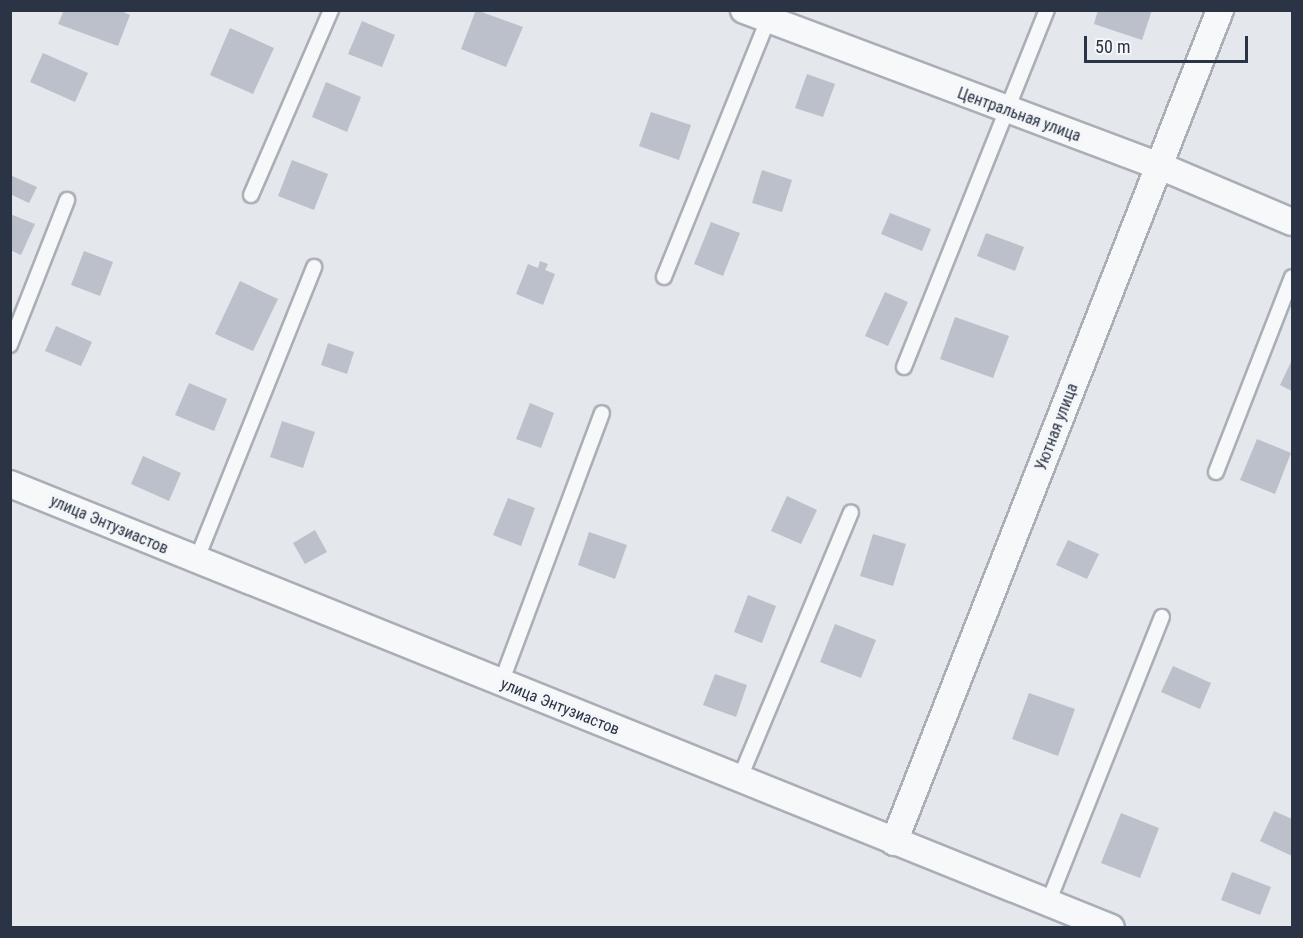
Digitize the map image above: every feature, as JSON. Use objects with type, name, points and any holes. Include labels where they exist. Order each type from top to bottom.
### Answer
[{"type":"street","name":"Центральная улица","points":[[744,10],[770,15],[1008,111],[1160,166],[1293,222]]},
{"type":"street","name":"Уютная улица","points":[[894,842],[1220,10]]},
{"type":"street","name":"улица Энтузиастов","points":[[10,484],[739,780],[1111,927]]},
{"type":"lane","points":[[251,195],[331,10]]},
{"type":"lane","points":[[904,367],[1047,10]]},
{"type":"lane","points":[[664,277],[770,15]]},
{"type":"lane","points":[[10,345],[67,200]]},
{"type":"lane","points":[[196,561],[314,267]]},
{"type":"lane","points":[[1216,472],[1293,277]]},
{"type":"lane","points":[[501,683],[602,413]]},
{"type":"lane","points":[[739,780],[851,512]]},
{"type":"lane","points":[[1048,903],[1162,617]]},
{"type":"building","points":[[64,10],[119,10],[130,15],[118,46],[58,24]]},
{"type":"building","points":[[476,10],[523,27],[506,67],[461,49]]},
{"type":"building","points":[[1098,10],[1152,10],[1142,40],[1094,24]]},
{"type":"building","points":[[362,21],[395,35],[382,67],[348,54]]},
{"type":"building","points":[[230,28],[274,48],[253,94],[210,75]]},
{"type":"building","points":[[43,53],[88,73],[75,102],[30,82]]},
{"type":"building","points":[[807,74],[835,84],[823,117],[795,108]]},
{"type":"building","points":[[326,82],[361,97],[347,132],[312,117]]},
{"type":"building","points":[[651,112],[691,125],[679,160],[639,146]]},
{"type":"building","points":[[292,160],[328,174],[314,210],[278,196]]},
{"type":"building","points":[[762,170],[792,180],[782,212],[752,203]]},
{"type":"building","points":[[10,175],[37,187],[29,203],[10,194]]},
{"type":"building","points":[[890,213],[931,229],[922,251],[881,234]]},
{"type":"building","points":[[10,214],[35,224],[21,255],[10,250]]},
{"type":"building","points":[[711,222],[740,233],[723,276],[694,264]]},
{"type":"building","points":[[986,233],[1024,247],[1015,271],[977,256]]},
{"type":"building","points":[[84,251],[113,262],[100,296],[71,285]]},
{"type":"building","points":[[540,261],[548,264],[545,270],[555,274],[543,305],[516,294],[528,264],[538,268]]},
{"type":"building","points":[[240,281],[278,299],[253,351],[215,334]]},
{"type":"building","points":[[885,292],[908,302],[888,346],[865,336]]},
{"type":"building","points":[[955,317],[1009,336],[993,378],[940,359]]},
{"type":"building","points":[[56,326],[92,342],[81,366],[45,351]]},
{"type":"building","points":[[328,343],[354,352],[347,374],[321,365]]},
{"type":"building","points":[[1292,360],[1292,391],[1280,385]]},
{"type":"building","points":[[189,383],[227,399],[214,431],[175,415]]},
{"type":"building","points":[[530,403],[554,413],[541,448],[516,439]]},
{"type":"building","points":[[282,421],[315,432],[303,468],[270,457]]},
{"type":"building","points":[[1257,439],[1291,453],[1275,494],[1240,480]]},
{"type":"building","points":[[143,456],[181,473],[169,501],[131,484]]},
{"type":"building","points":[[787,496],[817,510],[801,544],[771,531]]},
{"type":"building","points":[[508,498],[535,508],[521,546],[493,535]]},
{"type":"building","points":[[315,530],[327,552],[305,564],[293,543]]},
{"type":"building","points":[[589,532],[627,545],[615,579],[578,565]]},
{"type":"building","points":[[873,534],[906,544],[893,586],[860,576]]},
{"type":"building","points":[[1068,540],[1099,554],[1087,579],[1056,565]]},
{"type":"building","points":[[748,595],[776,606],[762,643],[734,632]]},
{"type":"building","points":[[835,624],[876,640],[861,678],[820,662]]},
{"type":"building","points":[[1173,666],[1211,683],[1200,709],[1161,692]]},
{"type":"building","points":[[715,674],[747,685],[736,717],[703,705]]},
{"type":"building","points":[[1029,693],[1075,709],[1058,756],[1012,739]]},
{"type":"building","points":[[1274,811],[1292,819],[1292,856],[1260,841]]},
{"type":"building","points":[[1121,813],[1159,828],[1140,878],[1101,863]]},
{"type":"building","points":[[1232,872],[1271,887],[1260,915],[1221,900]]}]
